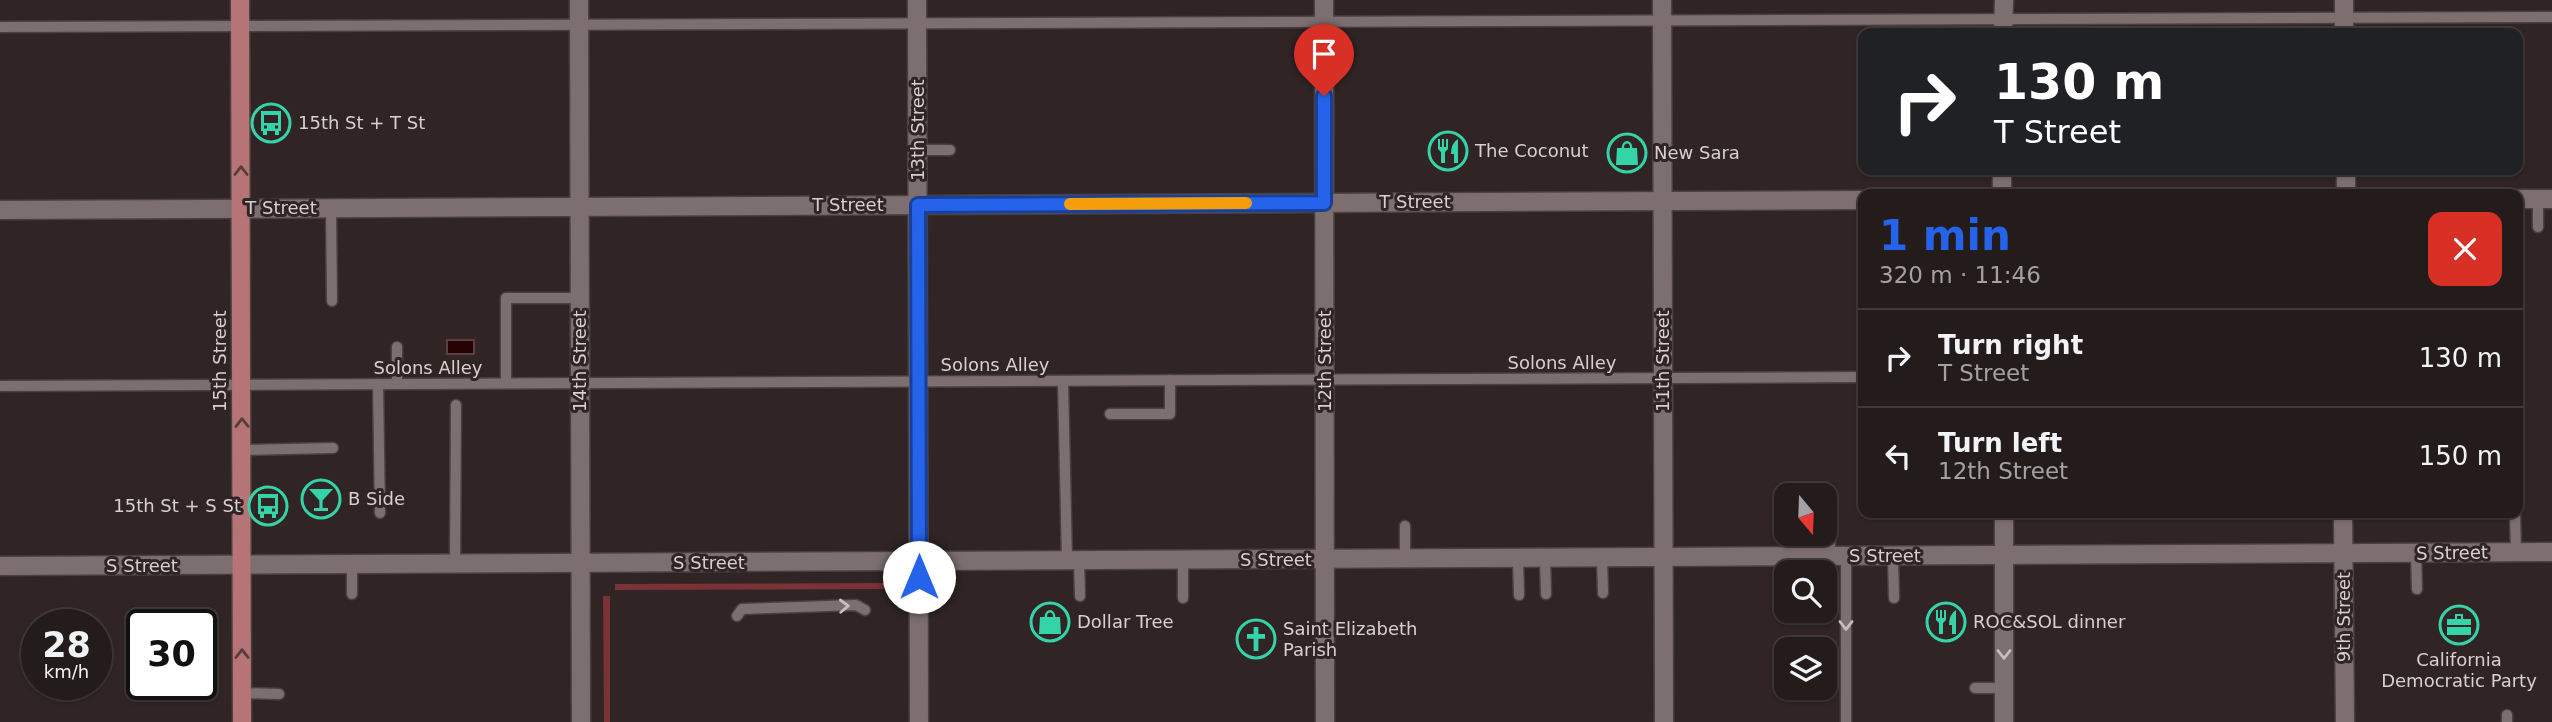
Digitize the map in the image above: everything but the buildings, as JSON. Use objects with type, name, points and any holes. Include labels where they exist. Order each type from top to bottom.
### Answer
[{"type":"main road","name":"15th Street","points":[[240,0],[242,722]]},
{"type":"street","name":"14th Street","points":[[579,0],[580,722]]},
{"type":"street","name":"13th Street","points":[[917,0],[919,722]]},
{"type":"street","name":"12th Street","points":[[1324,0],[1325,722]]},
{"type":"street","name":"11th Street","points":[[1662,0],[1664,722]]},
{"type":"street","points":[[2003,26],[2004,0]]},
{"type":"street","points":[[2523,199],[2545,199]]},
{"type":"street","name":"T Street","points":[[0,209],[1858,200]]},
{"type":"street","points":[[2004,518],[2004,722]]},
{"type":"street","name":"9th Street","points":[[2343,518],[2344,722]]},
{"type":"street","name":"S Street","points":[[0,566],[2552,552]]},
{"type":"lane","points":[[0,27],[1662,21],[2003,26],[2344,17],[2552,17]]},
{"type":"lane","points":[[918,150],[950,150]]},
{"type":"lane","points":[[2538,227],[2545,199]]},
{"type":"lane","points":[[331,208],[332,301]]},
{"type":"lane","points":[[506,383],[506,298],[579,298]]},
{"type":"lane","points":[[397,347],[397,384]]},
{"type":"lane","name":"Solons Alley","points":[[0,386],[1325,380],[1447,376],[1468,384],[1663,378],[1858,377]]},
{"type":"lane","points":[[1110,414],[1170,414],[1170,380]]},
{"type":"lane","points":[[1063,381],[1073,561],[1080,596]]},
{"type":"lane","points":[[378,384],[380,513]]},
{"type":"lane","points":[[455,564],[456,405]]},
{"type":"lane","points":[[242,450],[333,448]]},
{"type":"lane","points":[[2515,518],[2516,552]]},
{"type":"lane","points":[[1405,526],[1405,559]]},
{"type":"lane","points":[[1835,546],[1846,722]]},
{"type":"lane","points":[[2416,554],[2417,589]]},
{"type":"lane","points":[[1893,556],[1894,598]]},
{"type":"lane","points":[[1518,558],[1519,595]]},
{"type":"lane","points":[[1545,558],[1546,594]]},
{"type":"lane","points":[[1602,558],[1603,593]]},
{"type":"lane","points":[[1183,560],[1183,598]]},
{"type":"lane","points":[[352,565],[352,594]]},
{"type":"lane","points":[[737,616],[742,609],[856,605],[865,610]]},
{"type":"lane","points":[[1975,688],[2004,688]]},
{"type":"lane","points":[[242,693],[279,694]]},
{"type":"shaded area","points":[[447,340],[474,340],[474,354],[447,354]]},
{"type":"shaded area","points":[[891,583],[891,589],[615,590],[615,584]]},
{"type":"shaded area","points":[[603,596],[610,596],[610,722],[604,722]]},
{"type":"slow traffic","points":[[1070,204],[1246,203]]},
{"type":"place","name":"15th St + T St","points":[[271,123]]},
{"type":"place","name":"The Coconut","points":[[1448,151]]},
{"type":"place","name":"New Sara","points":[[1627,153]]},
{"type":"place","name":"B Side","points":[[321,499]]},
{"type":"place","name":"15th St + S St","points":[[268,506]]},
{"type":"place","name":"Dollar Tree","points":[[1050,622]]},
{"type":"place","name":"ROC&SOL dinner","points":[[1946,622]]},
{"type":"place","name":"California Democratic Party","points":[[2459,625]]},
{"type":"place","name":"Saint Elizabeth Parish","points":[[1256,639]]},
{"type":"route","points":[[919,577],[918,205],[1324,203],[1324,96]]}]
